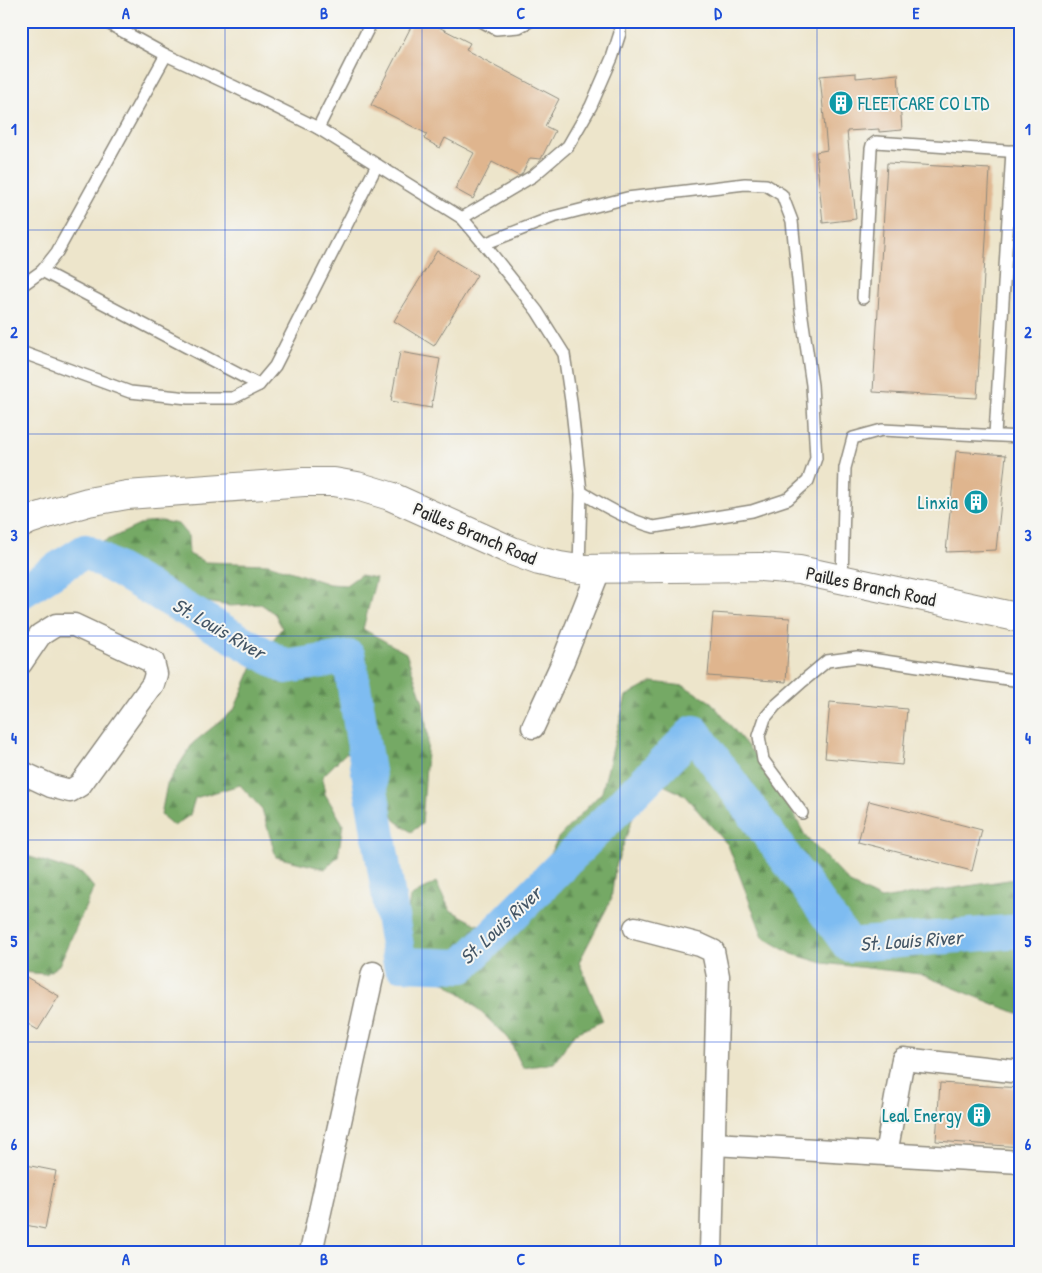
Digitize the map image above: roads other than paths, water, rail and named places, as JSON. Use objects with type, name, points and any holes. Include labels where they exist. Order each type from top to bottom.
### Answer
[{"type":"main road","name":"Pailles Branch Road","points":[[21,524],[88,502],[127,495],[304,482],[334,482],[357,486],[390,496],[512,551],[560,566],[590,568],[761,567],[799,570],[1021,618]]},
{"type":"street","points":[[533,727],[561,666],[590,568]]},
{"type":"street","points":[[21,663],[40,635],[56,625],[74,625],[153,662],[156,674],[153,684],[80,784],[70,791],[51,786],[21,772]]},
{"type":"street","points":[[635,928],[713,950],[718,976],[711,1252]]},
{"type":"street","points":[[311,1252],[373,973]]},
{"type":"street","points":[[886,1154],[903,1060],[1021,1072]]},
{"type":"street","points":[[714,1144],[1021,1162]]},
{"type":"lane","points":[[104,21],[166,55],[318,128],[462,218],[537,311],[564,354],[590,568]]},
{"type":"lane","points":[[318,128],[372,21]]},
{"type":"lane","points":[[481,21],[496,28],[519,27],[530,21]]},
{"type":"lane","points":[[462,218],[532,176],[568,146],[590,106],[612,58],[620,33],[619,21]]},
{"type":"lane","points":[[21,286],[42,271],[57,252],[166,55]]},
{"type":"lane","points":[[864,298],[870,149],[872,145],[876,142],[1016,151],[995,435]]},
{"type":"lane","points":[[21,352],[130,392],[188,398],[233,398],[260,384],[275,366],[377,164]]},
{"type":"lane","points":[[484,244],[553,217],[627,198],[745,184],[766,185],[782,195],[792,221],[801,310],[812,385],[816,458],[808,481],[788,500],[752,511],[654,527],[611,510],[581,492]]},
{"type":"lane","points":[[42,271],[260,384]]},
{"type":"lane","points":[[842,578],[845,468],[853,438],[882,430],[1021,437]]},
{"type":"lane","points":[[802,813],[763,760],[759,736],[765,718],[775,706],[827,661],[857,658],[1021,681]]},
{"type":"waterway","name":"St. Louis River","points":[[21,592],[85,551],[286,667],[349,657],[400,964],[462,966],[694,732],[849,945],[1021,931]]},
{"type":"place","name":"FLEETCARE CO LTD","points":[[841,103]]},
{"type":"place","name":"Linxia","points":[[976,502]]},
{"type":"place","name":"Leal Energy","points":[[979,1115]]}]
